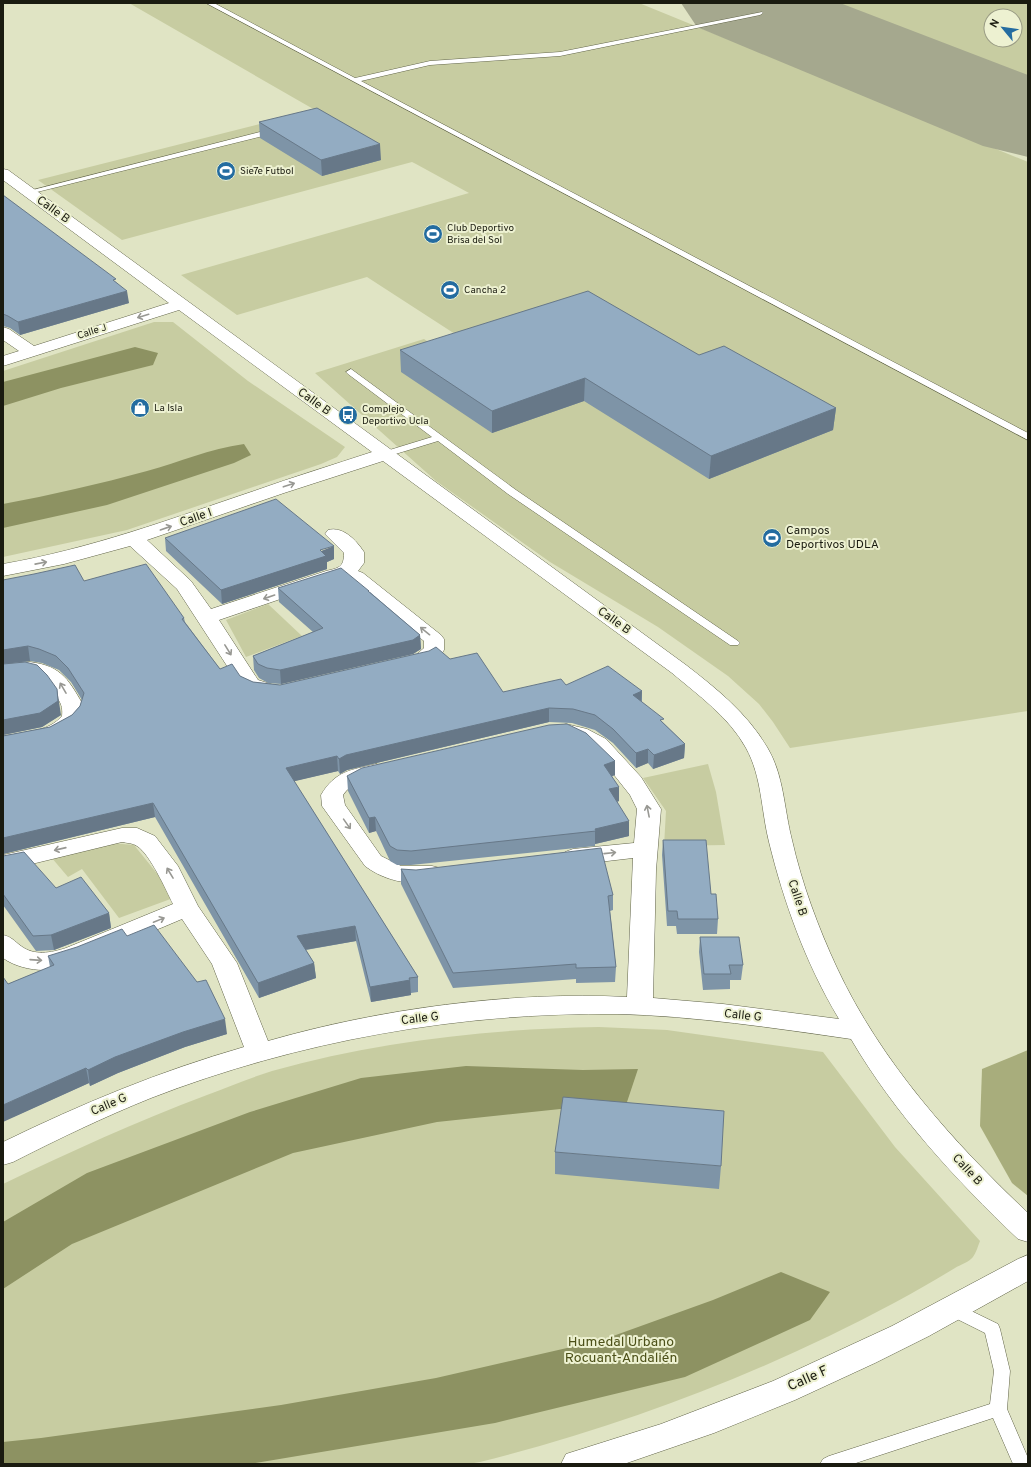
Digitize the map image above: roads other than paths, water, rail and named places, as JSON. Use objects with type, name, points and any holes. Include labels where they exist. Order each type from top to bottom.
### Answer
[{"type":"street","name":"Calle B","points":[[6,178],[29,192],[679,669],[728,711],[746,730],[758,749],[766,769],[785,859],[808,930],[829,976],[859,1031],[895,1084],[938,1139],[972,1177],[1028,1231]]},
{"type":"street","name":"Calle J","points":[[3,361],[30,351],[181,304]]},
{"type":"street","points":[[3,332],[30,351]]},
{"type":"street","name":"Calle I","points":[[3,570],[79,555],[133,539],[271,491],[386,454]]},
{"type":"street","points":[[335,534],[354,552],[354,563],[346,573]]},
{"type":"street","points":[[133,539],[154,556],[179,580],[207,617],[250,684],[272,692],[290,690]]},
{"type":"street","points":[[207,617],[333,575],[346,573],[356,577],[434,640],[434,650],[430,655],[423,659],[391,667]]},
{"type":"street","points":[[3,671],[30,668],[39,669],[54,676],[74,708],[75,713],[69,722],[57,730],[3,743]]},
{"type":"street","points":[[549,731],[567,731],[588,737],[622,769],[645,800],[648,808],[650,820],[645,849],[640,1007]]},
{"type":"street","points":[[394,767],[355,776],[343,782],[332,795],[334,806],[373,861],[381,868],[403,875],[455,871]]},
{"type":"street","points":[[3,862],[114,837],[137,836],[147,841],[159,856],[180,889],[187,908],[224,963],[248,1019],[258,1051]]},
{"type":"street","points":[[550,860],[645,849]]},
{"type":"street","points":[[3,943],[14,954],[23,958],[33,960],[54,960],[78,952],[187,908]]},
{"type":"street","name":"Calle G","points":[[3,1154],[90,1112],[184,1074],[258,1051],[331,1033],[405,1021],[464,1014],[579,1006],[640,1007],[782,1020],[859,1031]]},
{"type":"street","name":"Calle F","points":[[577,1464],[615,1454],[702,1425],[847,1362],[953,1309],[1028,1267]]},
{"type":"lane","points":[[209,3],[1028,437]]},
{"type":"lane","points":[[355,80],[430,63],[560,54],[760,12]]},
{"type":"lane","points":[[29,192],[286,127]]},
{"type":"lane","points":[[351,372],[512,492],[734,643]]},
{"type":"lane","points":[[386,454],[439,438]]},
{"type":"lane","points":[[953,1309],[992,1329],[1002,1371],[998,1409],[1022,1464]]},
{"type":"lane","points":[[829,1464],[998,1409]]},
{"type":"place","name":"Sie7e Futbol","points":[[226,171]]},
{"type":"place","name":"Club Deportivo Brisa del Sol","points":[[433,234]]},
{"type":"place","name":"Cancha 2","points":[[450,290]]},
{"type":"place","name":"La Isla","points":[[140,408]]},
{"type":"place","name":"Complejo Deportivo Ucla","points":[[348,415]]},
{"type":"place","name":"Campos Deportivos UDLA","points":[[772,538]]},
{"type":"park label","name":"Humedal Urbano Rocuant-Andalién","points":[[621,1350]]}]
